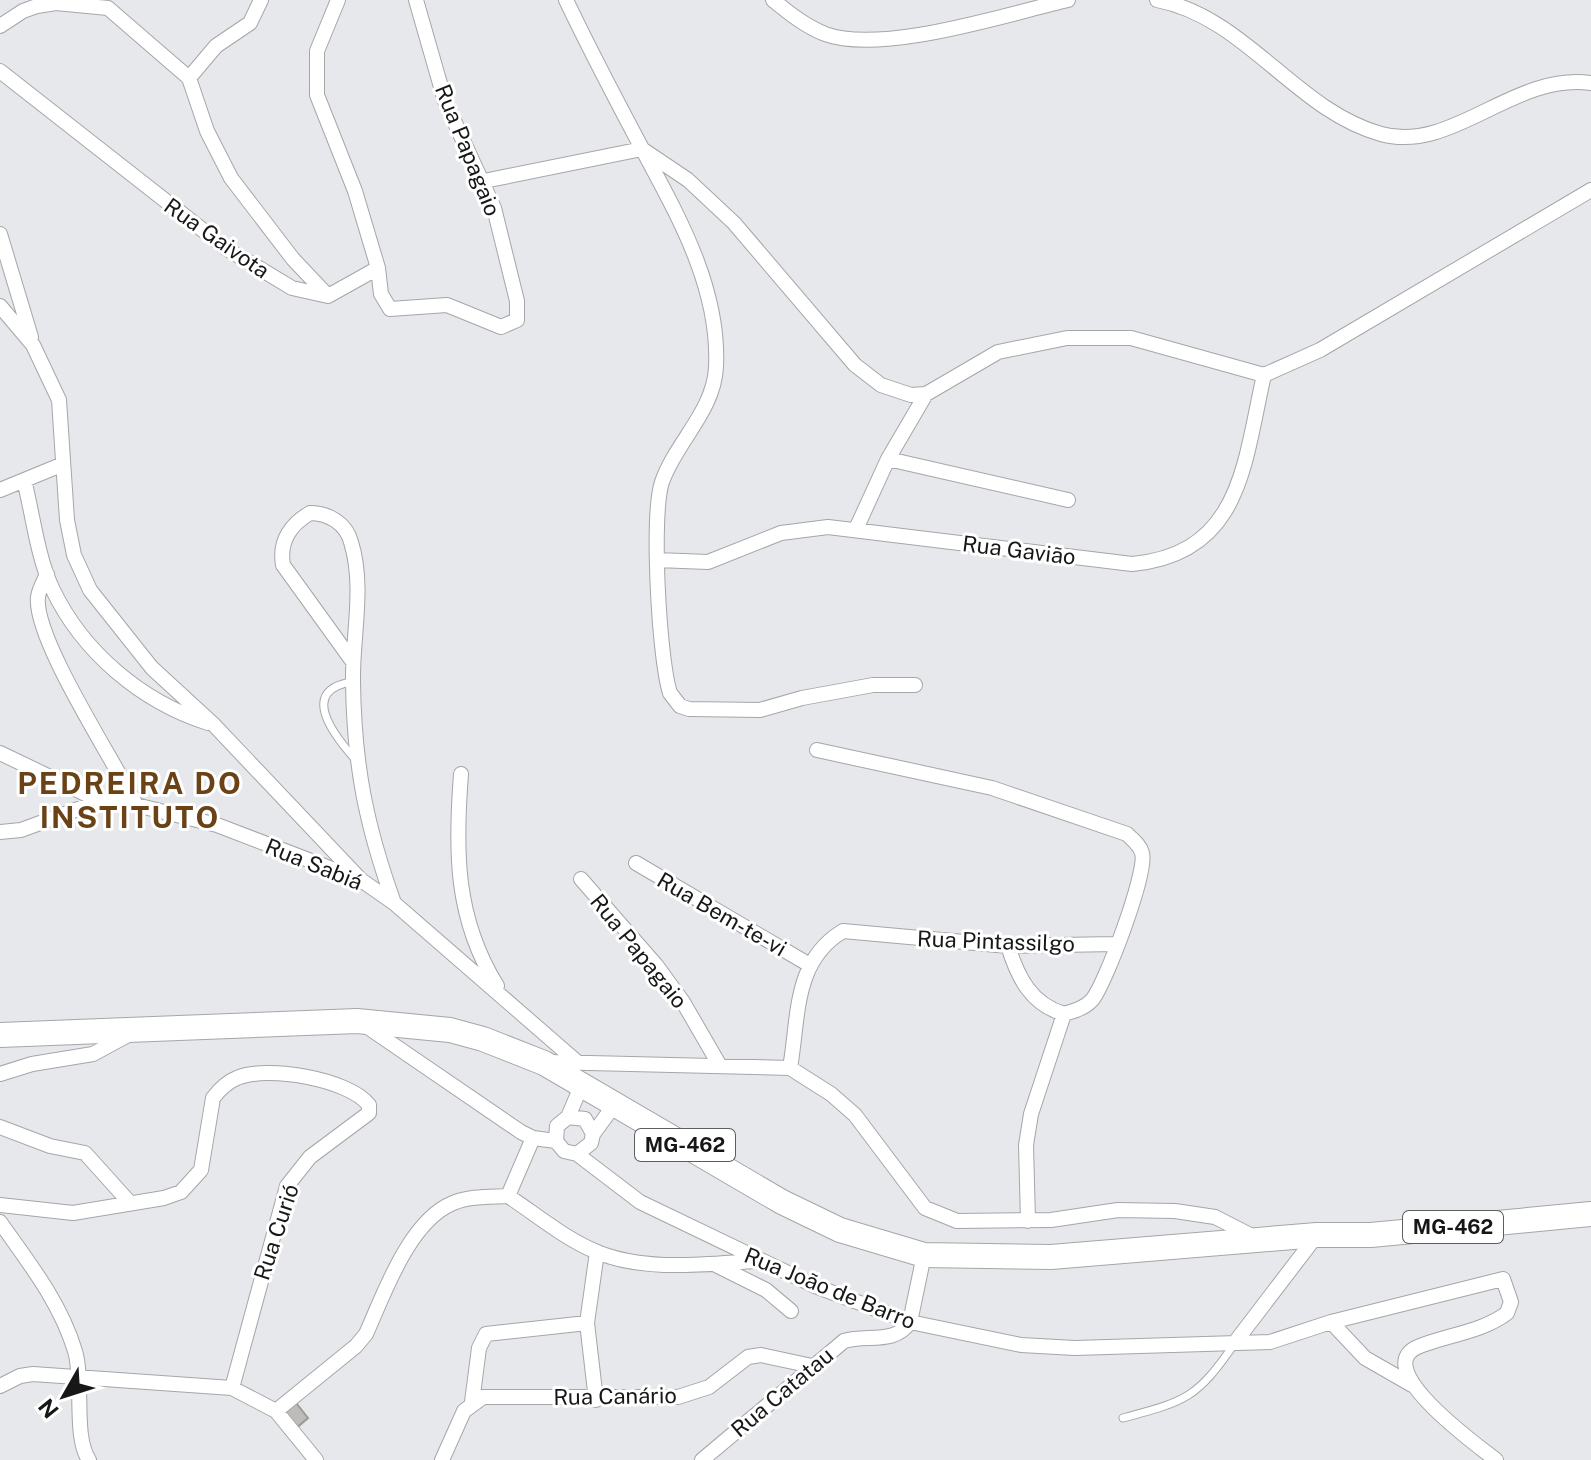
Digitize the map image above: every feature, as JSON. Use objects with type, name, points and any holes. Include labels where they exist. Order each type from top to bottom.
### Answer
[{"type":"main road","name":"MG-462","points":[[0,1035],[357,1021],[450,1030],[579,1073],[615,1104],[817,1219],[882,1245],[924,1255],[1051,1257],[1317,1235],[1371,1235],[1591,1214]]},
{"type":"street","points":[[189,78],[216,46],[250,23],[261,0]]},
{"type":"street","points":[[0,26],[37,6],[105,3],[189,78],[207,131],[231,178],[293,259],[328,296],[378,268],[355,191],[317,95],[317,51],[338,0]]},
{"type":"street","name":"Rua Papagaio","points":[[378,268],[381,294],[390,309],[447,305],[506,327],[517,320],[517,301],[502,234],[484,181],[445,101],[416,0]]},
{"type":"street","points":[[566,0],[696,257],[715,337],[716,370],[710,392],[662,481],[657,560],[668,687],[680,706],[760,710],[802,698],[873,685],[915,685]]},
{"type":"street","points":[[773,0],[797,20],[826,35],[860,39],[899,38],[1068,0]]},
{"type":"street","points":[[1157,0],[1182,5],[1212,20],[1313,98],[1348,120],[1383,135],[1415,136],[1446,129],[1526,90],[1555,83],[1591,83]]},
{"type":"street","name":"Rua Gaivota","points":[[0,71],[227,249],[292,288],[328,296]]},
{"type":"street","points":[[484,181],[642,149],[688,180],[734,223],[855,365],[898,394],[926,394]]},
{"type":"street","points":[[856,529],[888,459],[926,394],[998,352],[1067,338],[1131,338],[1264,375],[1320,350],[1398,306],[1591,190]]},
{"type":"street","points":[[0,234],[33,345],[59,400],[61,465],[74,555],[90,590],[152,668],[214,725],[361,880]]},
{"type":"street","points":[[0,306],[33,345]]},
{"type":"street","name":"Rua Gavião","points":[[657,560],[708,562],[781,533],[809,527],[856,529],[1132,564],[1170,556],[1212,531],[1226,516],[1238,488],[1264,375]]},
{"type":"street","points":[[888,459],[1068,500]]},
{"type":"street","points":[[0,490],[61,465]]},
{"type":"street","points":[[24,480],[47,574],[71,618],[107,663],[154,700],[214,725]]},
{"type":"street","points":[[353,662],[283,565],[280,550],[283,541],[298,520],[310,513],[337,521],[351,540],[357,616],[353,662],[356,759],[370,838],[394,903]]},
{"type":"street","points":[[47,574],[38,599],[46,635],[60,671],[136,805]]},
{"type":"street","points":[[817,750],[992,788],[1127,834],[1137,843],[1143,865],[1116,944],[1096,995],[1089,1003],[1064,1014],[1049,1009],[1027,990],[1008,946]]},
{"type":"street","points":[[0,753],[100,801]]},
{"type":"street","points":[[461,774],[456,841],[459,873],[474,941],[506,1000]]},
{"type":"street","name":"Rua Sabiá","points":[[0,832],[21,830],[100,801],[136,805],[217,825],[361,880],[394,903],[506,1000],[579,1073]]},
{"type":"street","name":"Rua Bem-te-vi","points":[[636,863],[808,964]]},
{"type":"street","name":"Rua Papagaio","points":[[581,879],[656,965],[683,1002],[720,1066]]},
{"type":"street","name":"Rua Pintassilgo","points":[[808,964],[832,938],[855,930],[922,941],[1008,946],[1116,944]]},
{"type":"street","points":[[790,1068],[808,964]]},
{"type":"street","points":[[1028,1221],[1026,1145],[1031,1114],[1064,1014]]},
{"type":"street","name":"Rua João de Barro","points":[[357,1021],[533,1138],[556,1141],[564,1151],[577,1154],[640,1202],[758,1261],[910,1322],[1021,1345],[1128,1347],[1270,1342],[1331,1322],[1499,1278],[1505,1280],[1511,1302],[1507,1313],[1410,1351],[1404,1365],[1416,1387]]},
{"type":"street","points":[[0,1074],[22,1066],[93,1054],[138,1030]]},
{"type":"street","points":[[556,1141],[557,1126],[568,1117],[579,1073],[720,1066],[790,1068],[831,1094],[855,1115],[925,1208],[957,1221],[1028,1221],[1118,1210],[1175,1211],[1215,1217],[1260,1240]]},
{"type":"street","name":"Rua Curió","points":[[130,1203],[164,1198],[192,1183],[201,1170],[213,1098],[238,1077],[317,1079],[359,1095],[371,1109],[366,1117],[310,1157],[287,1186],[232,1388]]},
{"type":"street","points":[[577,1154],[591,1143],[593,1134],[615,1104]]},
{"type":"street","points":[[568,1117],[585,1119],[593,1134]]},
{"type":"street","points":[[0,1127],[41,1144],[85,1153],[130,1203]]},
{"type":"street","points":[[508,1196],[533,1138]]},
{"type":"street","points":[[276,1411],[356,1346],[366,1334],[406,1251],[438,1212],[471,1199],[508,1196],[565,1235],[597,1252],[641,1262],[713,1264],[758,1261]]},
{"type":"street","points":[[0,1205],[56,1214],[130,1203]]},
{"type":"street","points":[[0,1222],[53,1300],[74,1350],[80,1376],[82,1443],[89,1460]]},
{"type":"street","points":[[1236,1341],[1317,1235]]},
{"type":"street","points":[[596,1400],[587,1323],[597,1252]]},
{"type":"street","points":[[910,1322],[924,1255]]},
{"type":"street","points":[[713,1264],[766,1290],[791,1311]]},
{"type":"street","name":"Rua Catatau","points":[[702,1460],[844,1341],[898,1336],[910,1322]]},
{"type":"street","points":[[1331,1322],[1365,1358],[1416,1387],[1435,1409],[1496,1460]]},
{"type":"street","points":[[442,1460],[457,1422],[472,1402],[479,1348],[486,1334],[587,1323]]},
{"type":"street","name":"Rua Canário","points":[[472,1402],[495,1396],[596,1400],[669,1398],[693,1394],[709,1387],[748,1357],[761,1355],[812,1366]]},
{"type":"street","points":[[0,1386],[20,1376],[80,1376],[232,1388],[276,1411],[316,1460]]},
{"type":"lane","points":[[353,682],[339,684],[329,691],[323,706],[328,721],[356,759]]},
{"type":"lane","points":[[1123,1418],[1167,1406],[1199,1390],[1236,1341]]},
{"type":"building","points":[[293,1399],[308,1418],[294,1430],[278,1411]]},
{"type":"district","name":"PEDREIRA DO INSTITUTO","points":[[130,800]]}]
